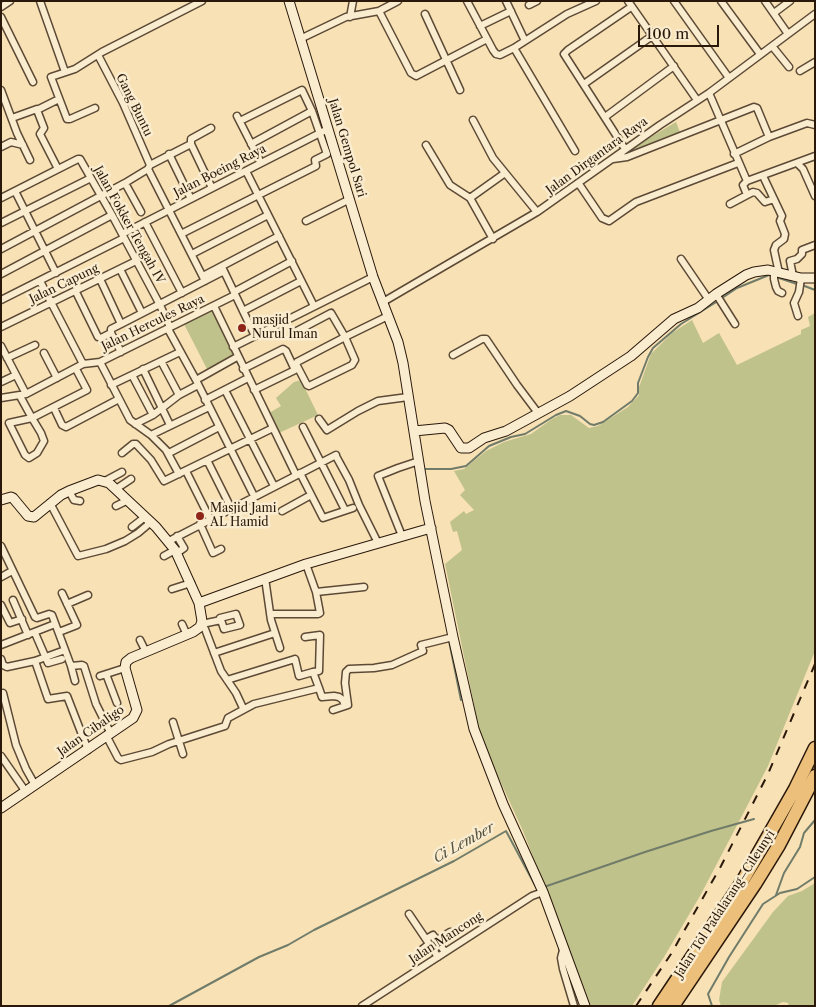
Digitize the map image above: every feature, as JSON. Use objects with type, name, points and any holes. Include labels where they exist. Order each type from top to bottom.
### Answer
[{"type":"highway","name":"Jalan Tol Padalarang–Cileunyi","points":[[659,1006],[742,882],[795,789],[815,748]]},
{"type":"highway","name":"Jalan Tol Padalarang–Cileunyi","points":[[673,1006],[779,846],[815,776]]},
{"type":"street","points":[[1,7],[10,1]]},
{"type":"street","points":[[40,1],[65,72]]},
{"type":"street","points":[[95,108],[68,119],[66,118],[51,77],[83,65],[98,55],[202,1]]},
{"type":"street","name":"Jalan Gempol Sari","points":[[289,1],[324,131],[350,199],[373,275],[398,342],[420,467],[428,529],[450,638],[474,730],[585,1006]]},
{"type":"street","points":[[301,40],[347,21],[350,17],[353,1]]},
{"type":"street","points":[[350,17],[379,11],[398,1]]},
{"type":"street","points":[[467,1],[496,54],[500,55],[567,14],[596,1]]},
{"type":"street","points":[[506,1],[525,41]]},
{"type":"street","points":[[529,5],[537,1]]},
{"type":"street","points":[[674,1],[729,78]]},
{"type":"street","points":[[721,1],[760,54]]},
{"type":"street","points":[[765,1],[788,34]]},
{"type":"street","points":[[774,13],[790,1]]},
{"type":"street","points":[[625,149],[565,57],[566,51],[630,4],[697,100]]},
{"type":"street","points":[[379,11],[413,75],[418,75],[487,39]]},
{"type":"street","points":[[480,26],[511,11]]},
{"type":"street","points":[[425,14],[460,90]]},
{"type":"street","name":"Jalan Dirgantara Raya","points":[[383,302],[493,239],[579,184],[625,149],[729,78],[815,14]]},
{"type":"street","points":[[1,17],[32,82]]},
{"type":"street","points":[[799,26],[815,20]]},
{"type":"street","points":[[584,84],[652,36]]},
{"type":"street","points":[[772,46],[789,67]]},
{"type":"street","points":[[514,48],[575,152]]},
{"type":"street","name":"Gang Buntu","points":[[98,55],[123,103],[169,210],[204,278]]},
{"type":"street","points":[[800,71],[815,62]]},
{"type":"street","points":[[605,117],[674,66]]},
{"type":"street","points":[[1,90],[22,145],[30,160]]},
{"type":"street","points":[[181,234],[316,166],[315,160],[327,154],[324,131],[312,111],[304,91],[300,90],[238,118],[261,163]]},
{"type":"street","points":[[708,93],[747,181]]},
{"type":"street","points":[[12,118],[59,99]]},
{"type":"street","points":[[612,159],[627,157],[755,107],[769,137]]},
{"type":"street","points":[[37,109],[44,128],[40,134],[58,169]]},
{"type":"street","points":[[251,144],[312,111]]},
{"type":"street","points":[[473,120],[485,146],[505,174],[537,212]]},
{"type":"street","points":[[734,154],[769,137],[807,123],[815,125]]},
{"type":"street","points":[[212,128],[191,139],[191,144],[212,188]]},
{"type":"street","name":"Jalan Boeing Raya","points":[[1,300],[56,273],[146,221],[324,131]]},
{"type":"street","points":[[1,147],[11,142],[22,145]]},
{"type":"street","points":[[1,249],[102,196],[168,154],[191,144]]},
{"type":"street","points":[[426,145],[450,186],[470,198],[493,239]]},
{"type":"street","points":[[168,154],[191,199]]},
{"type":"street","points":[[747,195],[743,185],[747,181],[815,156]]},
{"type":"street","name":"Jalan Fokker Tengah IV","points":[[1,198],[79,159],[82,160],[160,305],[180,352],[254,496]]},
{"type":"street","points":[[798,162],[815,196]]},
{"type":"street","points":[[579,184],[602,218],[609,221],[636,202],[738,164]]},
{"type":"street","points":[[246,171],[313,304]]},
{"type":"street","points":[[470,198],[505,174]]},
{"type":"street","points":[[763,176],[784,214],[780,221],[785,236],[776,245],[774,250],[778,291],[782,293]]},
{"type":"street","points":[[1,223],[91,178]]},
{"type":"street","points":[[125,183],[141,212]]},
{"type":"street","points":[[15,191],[56,273]]},
{"type":"street","points":[[730,204],[753,192],[757,193],[766,202],[774,199]]},
{"type":"street","points":[[306,221],[350,199]]},
{"type":"street","points":[[192,254],[268,215]]},
{"type":"street","points":[[1,274],[112,216]]},
{"type":"street","points":[[146,221],[183,293]]},
{"type":"street","points":[[76,292],[98,337],[101,338],[111,333],[111,329],[183,293],[204,278],[280,238]]},
{"type":"street","points":[[798,316],[794,303],[798,281],[790,261],[797,259],[802,254],[802,250],[815,244]]},
{"type":"street","points":[[681,260],[716,297],[735,324]]},
{"type":"street","name":"Jalan Capung","points":[[1,327],[136,261]]},
{"type":"street","name":"Jalan Hercules Raya","points":[[23,395],[83,364],[100,362],[214,306],[292,262]]},
{"type":"street","points":[[120,269],[142,313]]},
{"type":"street","points":[[223,269],[254,334]]},
{"type":"street","points":[[414,431],[446,428],[460,447],[466,448],[484,438],[511,428],[570,396],[631,356],[674,319],[698,308],[754,272],[762,270],[798,281],[814,278]]},
{"type":"street","points":[[233,348],[254,334],[373,275]]},
{"type":"street","points":[[100,279],[121,324]]},
{"type":"street","points":[[40,281],[83,364]]},
{"type":"street","points":[[243,311],[301,281]]},
{"type":"street","points":[[214,306],[273,428],[323,518],[349,509],[321,463],[303,427]]},
{"type":"street","points":[[293,333],[331,313],[345,337],[355,360],[352,365],[308,386],[296,362],[345,337],[388,316]]},
{"type":"street","points":[[111,333],[120,352]]},
{"type":"street","points":[[453,355],[486,339],[538,413]]},
{"type":"street","points":[[4,355],[35,344]]},
{"type":"street","points":[[1,346],[16,375],[32,418],[44,439],[44,443],[35,455],[29,458],[25,455],[9,423],[32,418],[88,390],[76,368]]},
{"type":"street","points":[[243,369],[283,350],[286,351],[295,369],[293,372],[254,390]]},
{"type":"street","points":[[111,385],[180,352]]},
{"type":"street","points":[[44,353],[57,378]]},
{"type":"street","points":[[135,424],[153,415],[197,382],[237,357]]},
{"type":"street","points":[[161,361],[179,395]]},
{"type":"street","points":[[100,362],[130,420],[151,435],[169,453],[179,474]]},
{"type":"street","points":[[143,370],[170,425]]},
{"type":"street","points":[[1,382],[16,375]]},
{"type":"street","points":[[132,375],[153,415]]},
{"type":"street","points":[[151,435],[248,378]]},
{"type":"street","points":[[226,394],[274,486]]},
{"type":"street","points":[[1,398],[23,395]]},
{"type":"street","points":[[319,419],[326,430],[358,411],[378,402],[408,397]]},
{"type":"street","points":[[54,408],[64,427],[119,399]]},
{"type":"street","points":[[169,453],[218,427]]},
{"type":"street","points":[[122,453],[133,444],[136,444],[151,460],[164,481],[273,428]]},
{"type":"street","points":[[173,539],[254,496],[337,456],[378,543]]},
{"type":"street","points":[[207,460],[231,508]]},
{"type":"street","points":[[402,536],[378,476],[398,468],[420,467]]},
{"type":"street","points":[[186,471],[210,519]]},
{"type":"street","points":[[1,500],[11,497],[26,514],[31,517],[37,516],[50,503],[69,491],[94,482],[104,481],[122,472]]},
{"type":"street","points":[[116,489],[131,479]]},
{"type":"street","points":[[104,481],[116,489],[173,539],[176,551],[199,603],[202,625],[227,680],[243,708]]},
{"type":"street","points":[[69,491],[74,500],[80,501]]},
{"type":"street","points":[[282,510],[311,495]]},
{"type":"street","points":[[116,506],[128,500]]},
{"type":"street","points":[[50,503],[78,556],[106,549],[124,541],[138,533],[148,519]]},
{"type":"street","points":[[132,527],[148,519]]},
{"type":"street","points":[[200,524],[213,553],[221,549]]},
{"type":"street","points":[[199,603],[306,564],[428,529]]},
{"type":"street","points":[[1,546],[36,618],[50,614],[75,681]]},
{"type":"street","points":[[164,556],[176,551]]},
{"type":"street","points":[[270,614],[318,614],[320,611],[316,592],[306,564]]},
{"type":"street","points":[[1,577],[12,571]]},
{"type":"street","points":[[265,578],[274,633],[280,648]]},
{"type":"street","points":[[172,589],[191,583]]},
{"type":"street","points":[[316,592],[364,587]]},
{"type":"street","points":[[58,632],[77,625],[62,593]]},
{"type":"street","points":[[22,619],[10,623],[2,606],[24,594]]},
{"type":"street","points":[[67,604],[88,594]]},
{"type":"street","points":[[13,600],[22,619],[46,656],[48,663],[62,659]]},
{"type":"street","points":[[117,703],[103,675],[125,668],[128,660],[187,634],[202,625],[221,620]]},
{"type":"street","points":[[1,645],[55,624]]},
{"type":"street","points":[[182,624],[187,634]]},
{"type":"street","points":[[214,653],[274,633]]},
{"type":"street","points":[[227,680],[295,659],[300,676],[319,671],[320,635],[305,637]]},
{"type":"street","points":[[333,710],[348,705],[345,683],[346,672],[349,669],[392,665],[423,650],[421,645],[450,638]]},
{"type":"street","points":[[140,640],[146,652]]},
{"type":"street","points":[[1,660],[3,665],[7,667],[34,661],[65,650]]},
{"type":"street","points":[[34,661],[48,699],[67,696],[88,750]]},
{"type":"street","points":[[71,666],[83,665],[96,704],[118,758],[121,760],[152,752],[225,726],[228,718],[243,708],[319,688]]},
{"type":"street","name":"Jalan Cibaligo","points":[[1,808],[133,718],[136,713],[125,668]]},
{"type":"street","points":[[313,672],[322,698],[339,697],[343,700],[345,706]]},
{"type":"street","points":[[3,693],[4,711],[16,745],[35,785]]},
{"type":"street","points":[[173,722],[182,754]]},
{"type":"street","points":[[1,756],[26,792]]},
{"type":"street","name":"Jalan Mancong","points":[[362,1006],[540,891]]},
{"type":"street","points":[[409,914],[438,957]]},
{"type":"street","points":[[437,940],[450,932]]},
{"type":"street","points":[[420,951],[433,934],[445,952]]},
{"type":"street","points":[[563,950],[561,958],[562,969],[574,1006]]},
{"type":"green space","points":[[676,122],[680,132],[622,154]]},
{"type":"green space","points":[[212,309],[234,356],[207,369],[184,324]]},
{"type":"green space","points":[[815,313],[815,651],[768,766],[700,896],[664,957],[632,1006],[591,1006],[523,831],[481,739],[445,564],[462,550],[457,531],[453,532],[450,522],[464,511],[466,514],[474,510],[460,495],[465,490],[454,471],[464,469],[486,451],[504,442],[531,434],[560,415],[571,415],[589,428],[598,426],[628,407],[639,395],[639,387],[651,354],[672,333],[692,320],[703,343],[719,333],[737,365],[801,334],[801,330],[810,326],[808,317]]},
{"type":"green space","points":[[301,380],[318,415],[279,433],[269,413],[281,406],[276,398],[294,382]]},
{"type":"green space","points":[[815,883],[815,1006],[789,1006],[788,1003],[783,1002],[774,1006],[721,1006],[719,1000],[722,982],[773,912],[788,896],[802,891]]},
{"type":"waterway","points":[[722,298],[737,288],[769,275]]},
{"type":"waterway","points":[[776,277],[797,284]]},
{"type":"waterway","points":[[802,285],[815,290]]},
{"type":"waterway","points":[[423,469],[451,469],[466,466],[489,446],[511,437],[525,434],[566,411],[580,416],[590,424],[594,425],[603,422],[632,401],[638,393],[638,383],[653,348],[681,324],[718,301]]},
{"type":"waterway","points":[[416,472],[419,489]]},
{"type":"waterway","points":[[449,641],[461,700]]},
{"type":"waterway","name":"Ci Lember","points":[[544,887],[645,852],[754,819]]},
{"type":"waterway","points":[[776,895],[784,873],[800,847],[804,833],[815,820]]},
{"type":"waterway","name":"Ci Lember","points":[[169,1006],[259,957],[288,945],[314,930],[454,861],[506,831],[537,889]]},
{"type":"waterway","points":[[712,1006],[708,994],[763,904],[780,893],[797,889],[815,877]]},
{"type":"railway","points":[[636,1006],[671,954],[721,866],[768,774],[815,664]]},
{"type":"place","name":"masjid Nurul Iman","points":[[242,328]]},
{"type":"place","name":"Masjid Jami AL Hamid","points":[[200,516]]}]
